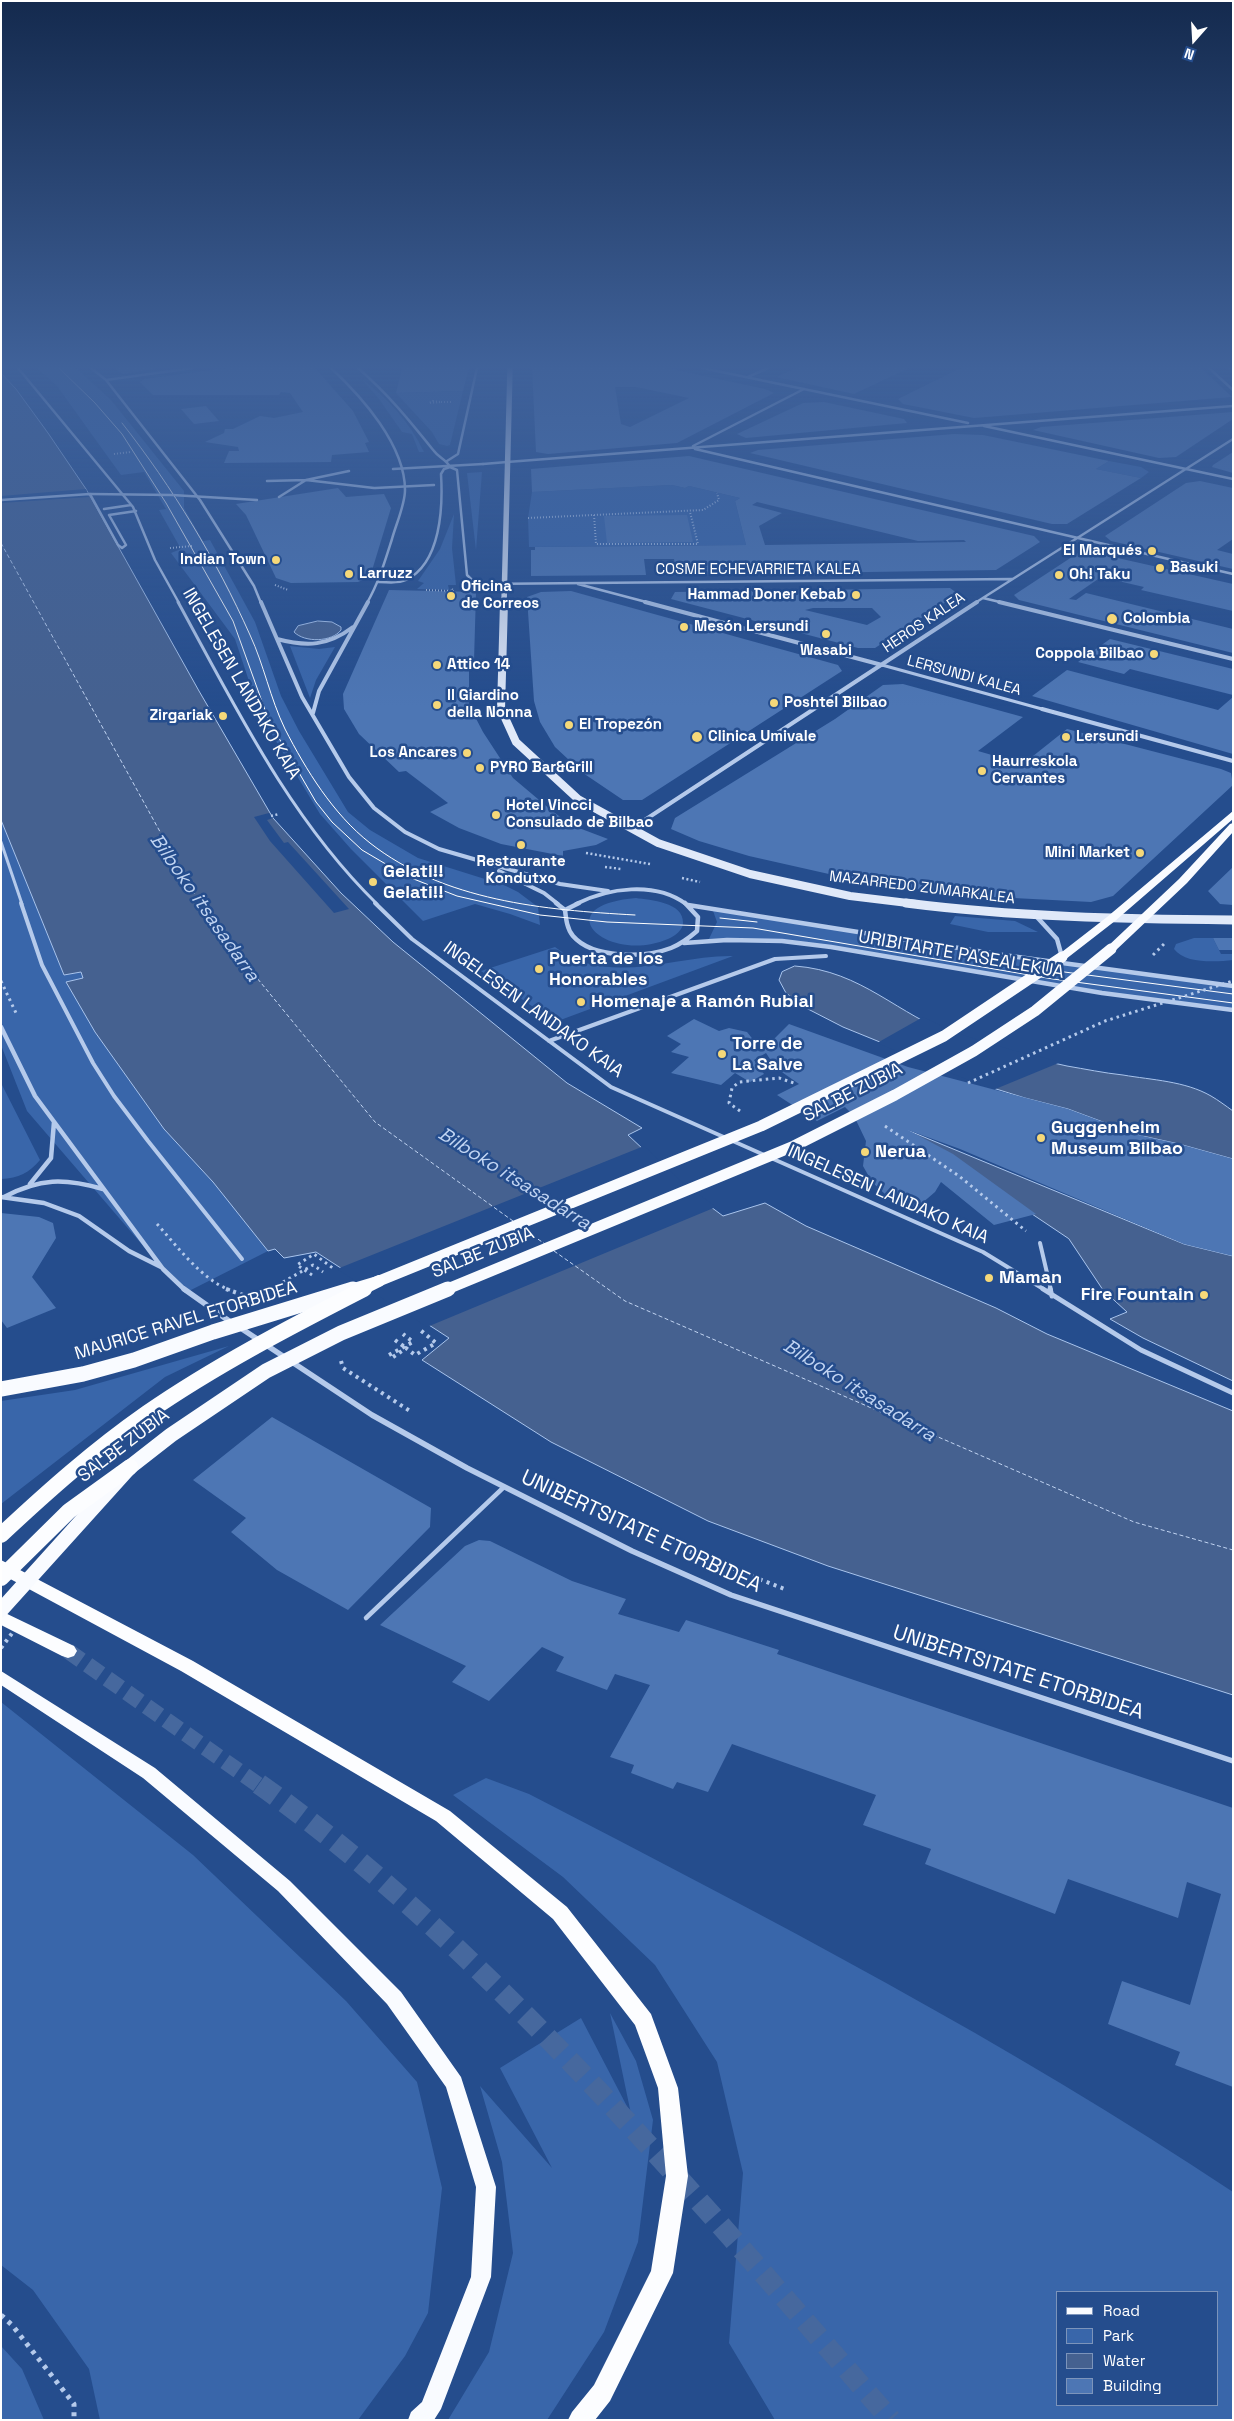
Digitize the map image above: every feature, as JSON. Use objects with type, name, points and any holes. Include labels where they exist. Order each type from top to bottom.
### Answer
[{"type":"highway","points":[[1,1535],[62,1478],[167,1400],[284,1330],[380,1281]]},
{"type":"highway","name":"SALBE ZUBIA","points":[[1,1578],[69,1511],[130,1467]]},
{"type":"highway","points":[[1,1566],[187,1666],[443,1816],[560,1913],[644,2020],[668,2088],[676,2176],[662,2273],[602,2393],[580,2420]]},
{"type":"highway","points":[[1,1617],[68,1651]]},
{"type":"main road","name":"MAZARREDO ZUMARKALEA","points":[[507,481],[501,710],[516,741],[559,784],[604,815],[630,830],[719,864],[806,887],[926,906],[1035,916],[1233,920]]},
{"type":"main road","name":"SALBE ZUBIA","points":[[380,1281],[761,1126],[944,1036],[1080,945],[1233,814]]},
{"type":"main road","name":"SALBE ZUBIA","points":[[130,1467],[171,1435],[266,1371],[341,1333],[794,1146],[895,1095],[974,1051],[1035,1011],[1111,949],[1183,881],[1233,826]]},
{"type":"main road","name":"MAURICE RAVEL ETORBIDEA","points":[[1,1389],[83,1374],[134,1360],[213,1332],[380,1281]]},
{"type":"main road","points":[[1,1610],[130,1467]]},
{"type":"main road","points":[[1,1677],[149,1773],[284,1886],[394,1998],[454,2083],[486,2186],[481,2277],[430,2408],[418,2420]]},
{"type":"street","name":"INGELESEN LANDAKO KAIA","points":[[111,481],[136,511],[154,560],[268,766],[344,873],[412,939],[611,1086],[983,1252],[1141,1350],[1233,1393]]},
{"type":"street","points":[[185,481],[200,500],[254,586],[302,697],[349,777],[374,808],[405,832],[430,845],[482,863],[560,884],[608,891]]},
{"type":"street","points":[[279,496],[304,481]]},
{"type":"street","points":[[314,481],[374,488],[442,485]]},
{"type":"street","points":[[313,713],[319,691],[379,582],[405,495],[405,481]]},
{"type":"street","points":[[379,582],[408,580],[418,571],[428,556],[438,530],[442,481]]},
{"type":"street","name":"COSME ECHEVARRIETA KALEA","points":[[458,481],[467,576],[474,582],[482,584],[1012,579]]},
{"type":"street","points":[[832,481],[1233,574]]},
{"type":"street","name":"HEROS KALEA","points":[[630,830],[1012,579],[1165,481]]},
{"type":"street","points":[[1,500],[90,494],[172,495],[256,500]]},
{"type":"street","points":[[90,494],[118,545],[124,547],[126,545],[109,515],[136,511]]},
{"type":"street","points":[[104,509],[131,505]]},
{"type":"street","name":"LERSUNDI KALEA","points":[[572,583],[1233,761]]},
{"type":"street","points":[[983,598],[1233,660]]},
{"type":"street","points":[[277,639],[296,644],[332,643],[357,624]]},
{"type":"street","points":[[1,842],[42,965],[93,1062],[142,1134],[242,1259]]},
{"type":"street","points":[[482,863],[544,893],[565,910],[592,896],[608,891]]},
{"type":"street","name":"URIBITARTE PASEALEKUA","points":[[608,891],[626,889],[652,891],[676,898],[688,904],[1003,955],[1233,986]]},
{"type":"street","points":[[684,943],[696,931],[699,924],[698,917],[688,904]]},
{"type":"street","name":"URIBITARTE PASEALEKUA","points":[[565,910],[568,929],[575,939],[589,947],[607,952],[628,955],[649,954],[668,950],[684,943],[727,940],[782,941],[1102,994],[1233,1010]]},
{"type":"street","points":[[1035,916],[1057,939],[1062,957]]},
{"type":"street","points":[[549,1041],[775,959],[826,956]]},
{"type":"street","points":[[1,1027],[35,1096],[163,1269]]},
{"type":"street","points":[[30,1184],[51,1158],[54,1122]]},
{"type":"street","points":[[2,1197],[30,1184],[81,1183],[103,1189]]},
{"type":"street","points":[[2,1197],[44,1203],[79,1216],[129,1251],[163,1269]]},
{"type":"street","points":[[1040,1243],[1052,1296]]},
{"type":"street","name":"UNIBERTSITATE ETORBIDEA","points":[[163,1269],[187,1292],[293,1365],[372,1415],[504,1487],[632,1551],[731,1595],[1233,1761]]},
{"type":"lane","points":[[366,1618],[504,1487]]},
{"type":"path","points":[[528,518],[690,512],[703,510],[719,500],[717,493]]},
{"type":"path","points":[[594,515],[596,544],[698,544],[690,512]]},
{"type":"path","points":[[420,590],[454,591],[451,587]]},
{"type":"path","points":[[962,1086],[1105,1021],[1233,981]]},
{"type":"path","points":[[1,982],[17,1016]]},
{"type":"path","points":[[733,1116],[742,1112],[730,1103],[732,1088],[739,1082],[779,1078],[796,1084]]},
{"type":"path","points":[[879,1122],[959,1176],[1040,1243]]},
{"type":"path","points":[[152,1218],[186,1256],[218,1286],[251,1298]]},
{"type":"path","points":[[313,1275],[297,1265],[314,1254],[340,1273]]},
{"type":"path","points":[[275,1287],[314,1266]]},
{"type":"path","points":[[406,1327],[399,1330],[413,1342],[391,1356],[406,1348],[415,1355],[436,1343],[412,1324]]},
{"type":"path","points":[[338,1354],[343,1368],[417,1415]]},
{"type":"path","points":[[340,1361],[348,1356]]},
{"type":"path","points":[[608,1514],[659,1538]]},
{"type":"path","points":[[667,1542],[789,1591]]},
{"type":"path","points":[[1,1648],[18,1626]]},
{"type":"path","points":[[1,2315],[12,2325],[74,2404],[74,2420]]},
{"type":"green space","points":[[149,481],[176,481],[184,491],[184,508],[203,541],[210,540],[255,622],[281,696],[299,731],[348,812],[370,830],[418,858],[504,885],[518,892],[538,907],[540,925],[475,904],[423,921],[351,849],[320,814],[268,728],[254,696],[235,639],[171,553],[181,549],[159,510],[166,509]]},
{"type":"green space","points":[[468,481],[481,481],[476,550]]},
{"type":"green space","points":[[672,485],[685,488],[689,486],[740,498],[735,501],[746,545],[529,547],[528,518],[532,492]]},
{"type":"green space","points":[[454,514],[452,548],[456,585],[448,585],[449,590],[417,589],[424,583],[418,581],[440,549]]},
{"type":"green space","points":[[290,646],[319,649],[335,647],[316,680],[310,698]]},
{"type":"green space","points":[[1,820],[64,975],[81,971],[83,978],[67,982],[95,1032],[164,1129],[213,1182],[268,1251],[187,1292],[163,1269],[27,1111],[1,1045]]},
{"type":"green space","points":[[636,898],[657,901],[672,906],[682,916],[683,926],[668,939],[645,945],[624,945],[607,940],[595,931],[590,921],[594,911],[608,903]]},
{"type":"green space","points":[[712,908],[926,942],[1233,986],[1233,1009],[1102,993],[782,941],[708,941],[717,922]]},
{"type":"green space","points":[[955,916],[1015,921],[1038,932],[988,932],[950,924]]},
{"type":"green space","points":[[1194,938],[1213,938],[1221,954],[1233,954],[1233,960],[1193,960],[1179,954],[1174,949],[1176,944]]},
{"type":"green space","points":[[555,947],[575,959],[597,966],[619,968],[733,956],[555,1022],[481,971]]},
{"type":"green space","points":[[1,1083],[40,1160],[23,1174],[1,1179]]},
{"type":"green space","points":[[229,1346],[165,1377],[1,1504],[1,1401],[75,1390]]},
{"type":"green space","points":[[1,1702],[193,1855],[346,2001],[417,2082],[442,2188],[428,2313],[405,2356],[358,2420],[100,2420],[89,2369],[33,2290],[1,2265]]},
{"type":"green space","points":[[486,1778],[529,1794],[709,1887],[887,1983],[1062,2084],[1233,2192],[1233,2420],[775,2420],[729,2343],[743,2173],[717,2062],[655,1965],[563,1877],[453,1795]]},
{"type":"green space","points":[[610,2013],[636,2061],[653,2120],[638,2242],[604,2332],[547,2420],[448,2420],[489,2352],[513,2253],[502,2162],[480,2086],[552,2168],[500,2068],[581,2018],[631,2114]]},
{"type":"green space","points":[[1,2346],[22,2369],[44,2420],[1,2420]]},
{"type":"water","name":"Bilboko itsasadarra","points":[[1,481],[81,481],[273,818],[341,893],[393,942],[567,1083],[642,1128],[628,1135],[679,1183],[723,1216],[765,1203],[806,1226],[996,1308],[1047,1334],[1233,1411],[1233,1695],[828,1566],[708,1521],[551,1442],[422,1360],[449,1338],[316,1252],[284,1258],[275,1249],[268,1251],[213,1182],[164,1129],[95,1032],[66,982],[83,978],[81,972],[64,975],[1,820]]},
{"type":"water","points":[[318,621],[332,622],[341,627],[341,630],[331,637],[318,640],[299,636],[294,632],[298,626]]},
{"type":"water","points":[[795,966],[841,976],[936,1027],[984,1045],[1067,1066],[1168,1082],[1201,1091],[1233,1111],[1233,1159],[1138,1135],[1068,1109],[993,1088],[843,1027],[806,1008],[786,993],[779,980],[782,972]]},
{"type":"water","points":[[907,1130],[1184,1244],[1233,1256],[1233,1381],[1143,1338],[1110,1319],[1127,1312],[1103,1290],[1069,1239]]},
{"type":"pier","points":[[86,489],[89,497],[1,503],[1,496]]},
{"type":"pier","points":[[269,813],[273,818],[267,820],[284,843],[288,842],[349,909],[334,913],[270,841],[254,817]]},
{"type":"pier","points":[[923,1017],[956,1033],[1061,1062],[993,1090],[877,1043]]},
{"type":"pier","points":[[644,1146],[681,1181],[716,1207],[427,1327],[337,1269]]},
{"type":"building","points":[[532,481],[797,481],[1034,536],[1040,542],[996,570],[677,575],[674,559],[644,559],[646,575],[531,576],[531,550],[535,550],[535,547],[746,545],[735,501],[740,498],[689,486],[685,488],[672,485],[532,492]],"holes":[[[757,502],[918,541],[964,540],[966,542],[765,545],[759,526],[782,513],[752,505]]]},
{"type":"building","points":[[869,481],[1136,481],[1067,524],[1052,524]]},
{"type":"building","points":[[1200,481],[1233,488],[1233,539],[1217,550],[1233,554],[1233,569],[1111,541],[1105,536],[1186,483]]},
{"type":"building","points":[[338,488],[346,497],[384,494],[391,508],[370,577],[358,582],[291,583],[276,578],[246,515],[236,504]]},
{"type":"building","points":[[687,515],[693,542],[607,543],[604,516]]},
{"type":"building","points":[[1091,552],[1233,584],[1233,611],[1141,590],[1144,587],[1101,577],[1069,599],[1076,600],[1086,593],[1233,629],[1233,653],[1019,600],[1014,595],[1078,553]]},
{"type":"building","points":[[950,588],[958,594],[875,648],[858,648],[671,599],[675,592]],"holes":[[[813,608],[872,608],[881,617],[867,625],[805,610]]]},
{"type":"building","points":[[389,590],[476,592],[474,661],[469,661],[469,705],[483,732],[513,778],[571,825],[608,839],[596,845],[563,851],[563,856],[501,844],[459,828],[430,812],[448,803],[406,771],[399,772],[359,734],[344,709],[343,694]]},
{"type":"building","points":[[571,591],[838,665],[842,671],[642,800],[623,800],[583,773],[555,747],[540,722],[534,701],[527,597],[541,592]]},
{"type":"building","points":[[1110,639],[1233,669],[1233,695],[1130,669],[1124,674],[1078,662]]},
{"type":"building","points":[[1067,670],[1218,710],[1233,697],[1233,754],[1032,696]]},
{"type":"building","points":[[903,684],[1023,717],[978,751],[1023,764],[1067,729],[1221,769],[1231,773],[1233,785],[1113,896],[1091,902],[955,895],[851,879],[749,856],[699,841],[671,829],[675,818],[835,719],[883,685]]},
{"type":"building","points":[[1233,867],[1233,905],[1220,904],[1208,891]]},
{"type":"building","points":[[1213,938],[1233,938],[1233,950],[1219,950]]},
{"type":"building","name":"Guggenheim Museum Bilbao","points":[[694,1019],[719,1031],[729,1028],[747,1032],[755,1042],[769,1044],[789,1024],[908,1067],[1068,1109],[1138,1135],[1233,1159],[1233,1256],[1184,1244],[960,1149],[908,1130],[953,1154],[1036,1214],[994,1225],[941,1182],[935,1192],[914,1210],[886,1195],[872,1182],[863,1166],[866,1141],[854,1116],[845,1107],[817,1121],[777,1095],[799,1084],[776,1068],[766,1053],[754,1060],[764,1074],[750,1082],[735,1073],[721,1085],[671,1073],[689,1057],[671,1052],[681,1044],[667,1036]]},
{"type":"building","points":[[1,1213],[39,1217],[53,1223],[56,1238],[32,1277],[56,1308],[7,1328],[1,1320]]},
{"type":"building","points":[[272,1417],[431,1508],[430,1527],[348,1610],[277,1570],[231,1532],[246,1518],[193,1480]]},
{"type":"building","points":[[479,1540],[490,1541],[572,1581],[626,1599],[618,1614],[679,1632],[686,1620],[779,1650],[777,1654],[1233,1808],[1233,2087],[1175,2065],[1180,2052],[1108,2024],[1122,1981],[1190,2005],[1221,1894],[1187,1882],[1178,1918],[1068,1879],[1055,1914],[925,1864],[931,1849],[863,1825],[876,1795],[732,1744],[708,1792],[677,1782],[673,1789],[631,1773],[634,1765],[610,1757],[650,1685],[615,1674],[607,1690],[556,1671],[564,1657],[542,1647],[489,1701],[452,1682],[466,1666],[380,1625],[465,1546]]},
{"type":"ferry route","points":[[1,543],[207,917],[375,1122],[513,1221]]},
{"type":"ferry route","points":[[522,1228],[545,1244]]},
{"type":"ferry route","points":[[554,1251],[625,1301],[1134,1522],[1233,1550]]},
{"type":"tunnel","points":[[68,1651],[260,1786]]},
{"type":"tunnel","points":[[259,1784],[331,1838],[400,1896],[531,2021],[624,2118],[891,2420]]},
{"type":"tram line","points":[[152,481],[233,621],[269,721],[316,802],[332,822],[362,850],[406,876],[457,896],[540,915],[607,922],[753,928],[1053,979],[1233,1003]]},
{"type":"tram line","points":[[164,481],[208,552],[237,607],[255,646],[285,729],[302,760],[332,805],[370,843],[399,863],[430,878],[462,890],[496,899],[531,905],[566,910],[635,915]]},
{"type":"tram line","points":[[720,918],[757,922]]},
{"type":"tram line","points":[[1026,967],[1233,994]]},
{"type":"place","name":"El Marqués","points":[[1152,551]]},
{"type":"place","name":"Indian Town","points":[[276,560]]},
{"type":"place","name":"Basuki","points":[[1160,568]]},
{"type":"place","name":"Larruzz","points":[[349,574]]},
{"type":"place","name":"Oh! Taku","points":[[1059,575]]},
{"type":"place","name":"Hammad Doner Kebab","points":[[856,595]]},
{"type":"place","name":"Oficina de Correos","points":[[451,596]]},
{"type":"place","name":"Colombia","points":[[1112,619]]},
{"type":"place","name":"Mesón Lersundi","points":[[684,627]]},
{"type":"place","name":"Wasabi","points":[[826,634]]},
{"type":"place","name":"Coppola Bilbao","points":[[1154,654]]},
{"type":"place","name":"Attico 14","points":[[437,665]]},
{"type":"place","name":"Poshtel Bilbao","points":[[774,703]]},
{"type":"place","name":"Il Giardino della Nonna","points":[[437,705]]},
{"type":"place","name":"Zirgariak","points":[[223,716]]},
{"type":"place","name":"El Tropezón","points":[[569,725]]},
{"type":"place","name":"Clinica Umivale","points":[[697,737]]},
{"type":"place","name":"Lersundi","points":[[1066,737]]},
{"type":"place","name":"Los Ancares","points":[[467,753]]},
{"type":"place","name":"PYRO Bar&Grill","points":[[480,768]]},
{"type":"place","name":"Haurreskola Cervantes","points":[[982,771]]},
{"type":"place","name":"Hotel Vincci Consulado de Bilbao","points":[[496,815]]},
{"type":"place","name":"Restaurante Kondutxo","points":[[521,845]]},
{"type":"place","name":"Mini Market","points":[[1140,853]]},
{"type":"place","name":"Gelati!! Gelati!!","points":[[373,882]]},
{"type":"place","name":"Puerta de los Honorables","points":[[539,969]]},
{"type":"place","name":"Homenaje a Ramón Rubial","points":[[581,1002]]},
{"type":"place","name":"Torre de La Salve","points":[[722,1054]]},
{"type":"place","name":"Guggenheim Museum Bilbao","points":[[1041,1138]]},
{"type":"place","name":"Nerua","points":[[865,1152]]},
{"type":"place","name":"Maman","points":[[989,1278]]},
{"type":"place","name":"Fire Fountain","points":[[1204,1295]]}]
